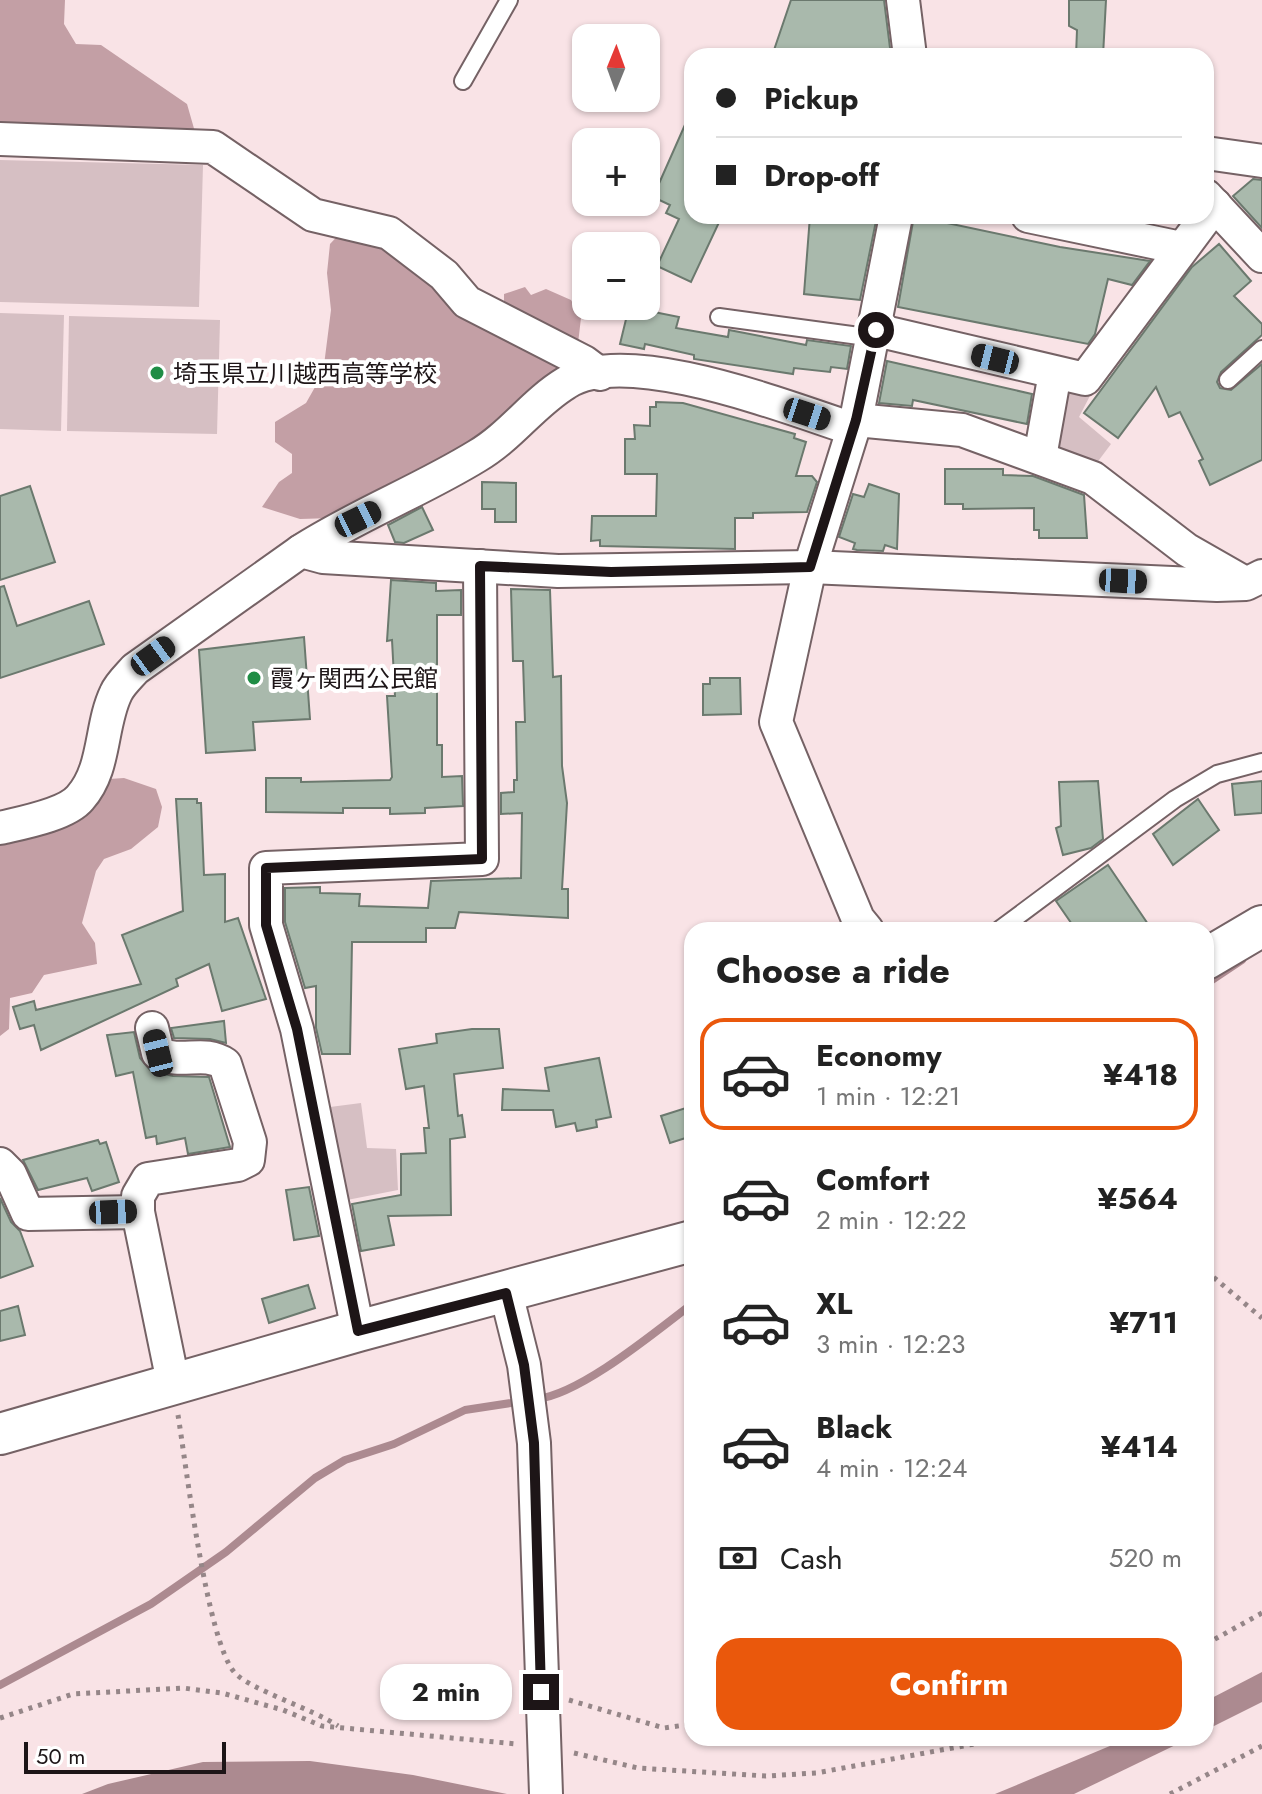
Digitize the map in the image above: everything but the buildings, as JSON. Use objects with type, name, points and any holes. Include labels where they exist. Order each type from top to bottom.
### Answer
[{"type":"street","points":[[903,0],[909,48]]},
{"type":"street","points":[[0,139],[213,147],[313,215],[389,233],[444,275],[467,302],[584,362],[600,374]]},
{"type":"street","points":[[1214,154],[1262,161]]},
{"type":"street","points":[[1214,204],[1262,256]]},
{"type":"street","points":[[860,922],[776,722],[810,567],[854,424],[875,334],[895,224]]},
{"type":"street","points":[[1066,224],[1181,248]]},
{"type":"street","points":[[875,334],[1085,379],[1196,224]]},
{"type":"street","points":[[0,828],[40,818],[80,799],[98,764],[107,717],[117,691],[135,669],[330,533],[443,477],[498,444],[566,382],[583,375],[650,371],[854,424],[962,430],[1093,478],[1187,550],[1257,585]]},
{"type":"street","points":[[1040,457],[1055,373]]},
{"type":"street","points":[[301,551],[323,557],[611,572],[810,567],[1257,585]]},
{"type":"street","points":[[358,1331],[297,1029],[266,925],[266,868],[482,859],[480,566]]},
{"type":"street","points":[[1214,954],[1262,926]]},
{"type":"street","points":[[152,1028],[158,1053],[174,1060],[210,1056],[225,1064],[243,1116],[251,1154],[238,1165],[148,1179],[138,1196],[138,1212],[174,1387]]},
{"type":"street","points":[[0,1164],[10,1174],[28,1214],[138,1212]]},
{"type":"street","points":[[0,1434],[174,1387],[358,1331],[684,1243]]},
{"type":"street","points":[[506,1293],[524,1365],[534,1443],[546,1794]]},
{"type":"lane","points":[[463,81],[509,0]]},
{"type":"lane","points":[[719,317],[875,334]]},
{"type":"lane","points":[[1228,380],[1262,349]]},
{"type":"lane","points":[[1010,922],[1175,799],[1217,774],[1262,762]]},
{"type":"path","points":[[1214,1278],[1262,1318]]},
{"type":"path","points":[[174,1387],[205,1578],[224,1655],[241,1678],[314,1710],[339,1726]]},
{"type":"path","points":[[1214,1640],[1262,1613]]},
{"type":"path","points":[[0,1718],[73,1694],[183,1688],[222,1693],[283,1710],[322,1726],[543,1746],[638,1768],[766,1776],[816,1773],[974,1746]]},
{"type":"path","points":[[541,1692],[664,1728],[684,1725]]},
{"type":"path","points":[[1170,1794],[1262,1746]]},
{"type":"shaded area","points":[[0,0],[65,0],[64,24],[76,44],[101,45],[187,104],[195,132],[0,126]]},
{"type":"shaded area","points":[[0,160],[203,165],[199,307],[0,302]]},
{"type":"shaded area","points":[[345,228],[504,306],[504,294],[525,287],[531,295],[546,289],[571,300],[572,320],[581,320],[577,352],[505,425],[333,518],[300,519],[262,507],[279,482],[292,473],[292,454],[275,442],[275,422],[306,403],[323,373],[331,310],[327,273],[330,244]]},
{"type":"shaded area","points":[[0,313],[64,315],[61,431],[0,429]]},
{"type":"shaded area","points":[[69,316],[220,320],[217,434],[67,431]]},
{"type":"shaded area","points":[[1093,390],[1079,417],[1111,444],[1093,468],[1050,444],[1060,391]]},
{"type":"shaded area","points":[[124,778],[156,789],[162,807],[158,827],[131,849],[104,859],[96,871],[82,923],[95,943],[97,964],[44,975],[32,993],[10,998],[9,1029],[0,1036],[0,838],[109,779]]},
{"type":"shaded area","points":[[361,1103],[367,1148],[396,1149],[398,1190],[347,1200],[330,1107]]},
{"type":"shaded area","points":[[1262,1672],[1262,1702],[1214,1726],[1214,1697]]},
{"type":"shaded area","points":[[1110,1746],[1173,1746],[1074,1794],[995,1794]]},
{"type":"shaded area","points":[[310,1761],[413,1775],[507,1794],[82,1794],[108,1784],[203,1762]]},
{"type":"waterway","points":[[1214,979],[1242,960]]},
{"type":"waterway","points":[[537,1399],[555,1395],[596,1374],[684,1310]]},
{"type":"waterway","points":[[0,1685],[151,1604],[226,1552],[315,1478],[345,1460],[394,1444],[465,1410],[524,1401]]},
{"type":"place","name":"埼玉県立川越西高等学校","points":[[157,373]]},
{"type":"place","name":"霞ヶ関西公民館","points":[[254,678]]},
{"type":"route","points":[[541,1692],[534,1443],[524,1365],[506,1293],[358,1331],[297,1029],[266,925],[266,868],[482,859],[480,566],[611,572],[810,567],[856,420],[876,330]]}]
